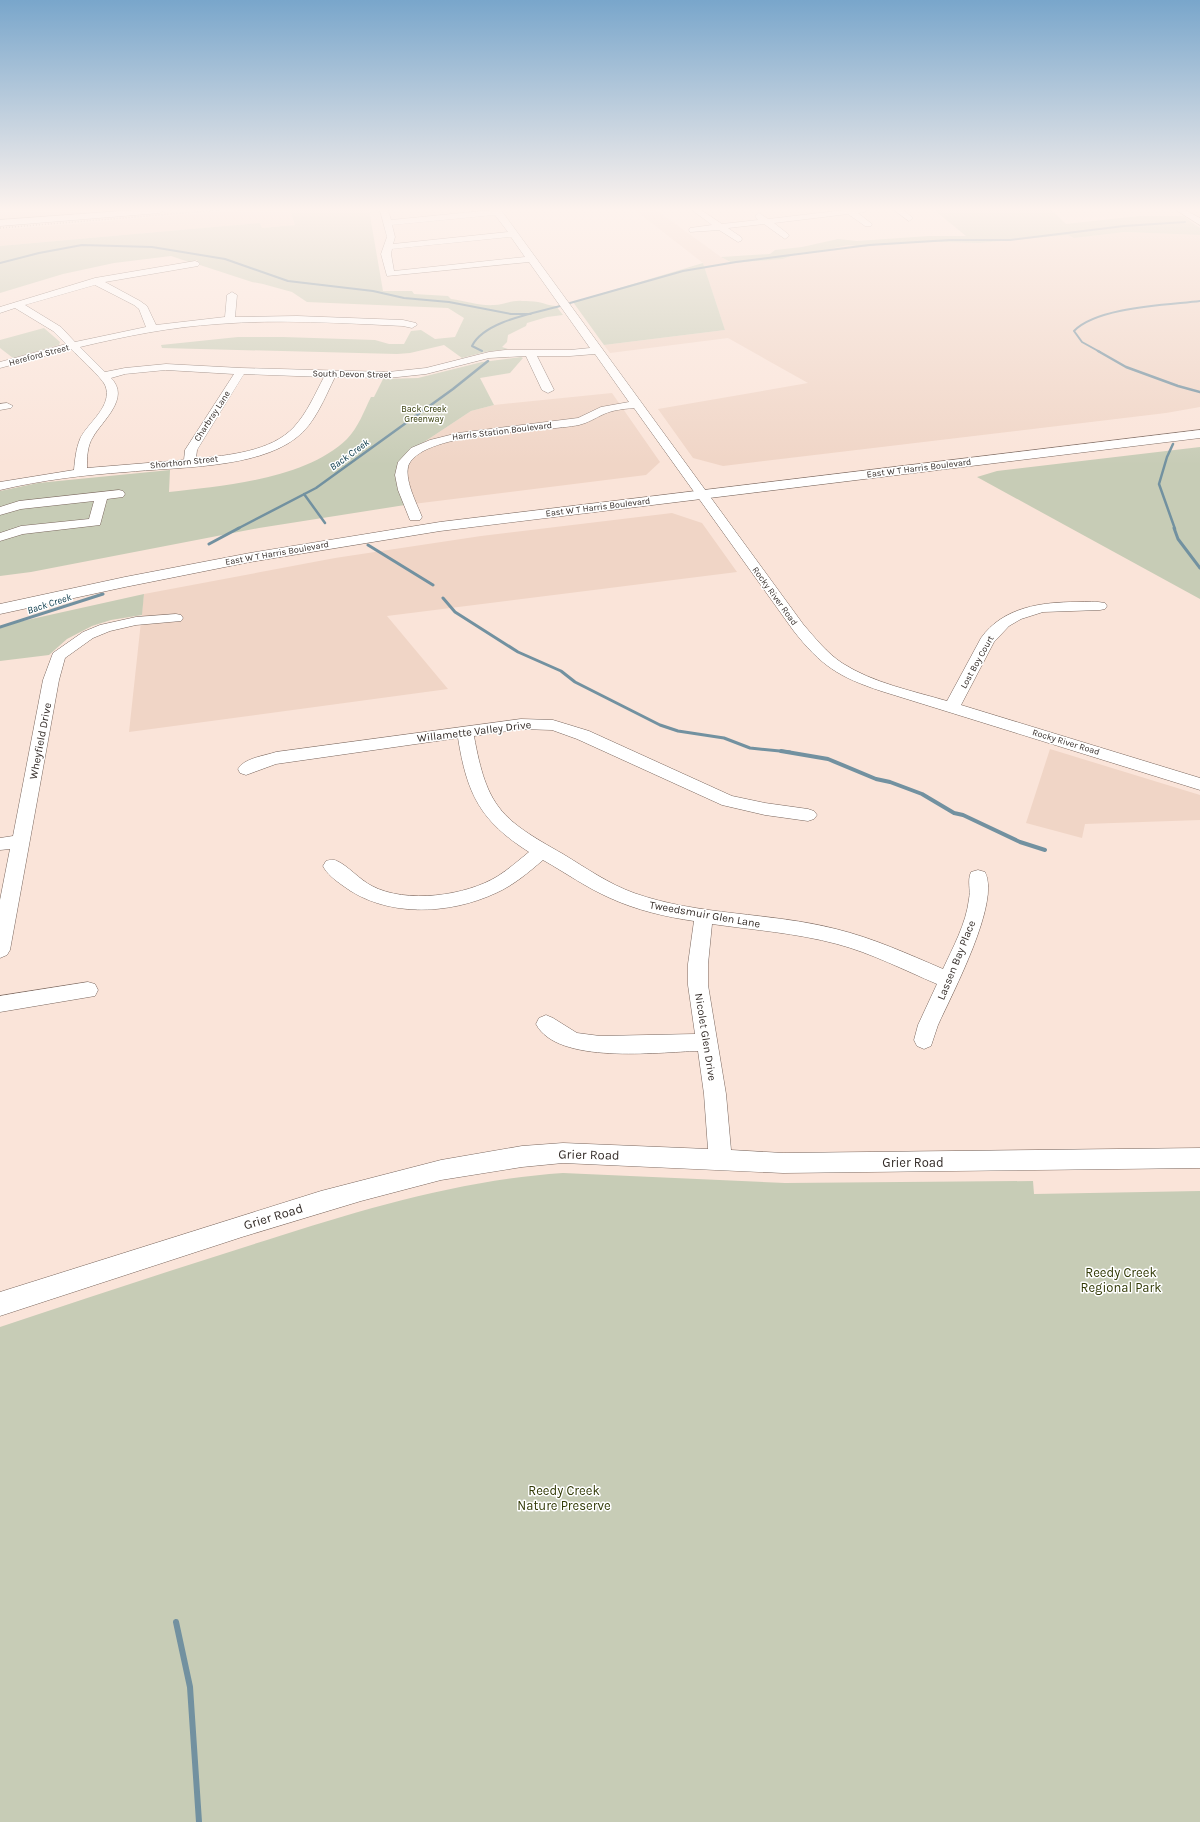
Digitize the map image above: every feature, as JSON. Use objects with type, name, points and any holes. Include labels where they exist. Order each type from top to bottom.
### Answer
[{"type":"main road","name":"East W T Harris Boulevard","points":[[0,609],[150,576],[341,541],[698,488],[1200,422]]},
{"type":"main road","points":[[1082,448],[1080,444],[1087,441],[1200,426]]},
{"type":"main road","name":"East W T Harris Boulevard","points":[[0,595],[210,551],[415,517],[1082,448],[1200,434]]},
{"type":"street","points":[[0,310],[49,295]]},
{"type":"street","points":[[122,295],[143,308],[152,328]]},
{"type":"street","points":[[230,319],[232,295]]},
{"type":"street","name":"Rocky River Road","points":[[559,295],[798,628],[826,660],[842,671],[859,679],[1200,784]]},
{"type":"street","points":[[17,305],[51,326],[73,345],[110,383],[113,391],[111,401],[98,424],[86,438],[82,452],[80,473]]},
{"type":"street","name":"Hereford Street","points":[[0,365],[73,345],[152,328],[230,319],[299,318],[403,323],[412,325]]},
{"type":"street","name":"South Devon Street","points":[[103,376],[125,371],[166,367],[331,374],[407,374],[432,370],[505,353],[570,353],[599,350]]},
{"type":"street","points":[[530,353],[548,390]]},
{"type":"street","name":"Charbray Lane","points":[[190,463],[191,450],[241,371]]},
{"type":"street","name":"Shorthorn Street","points":[[0,486],[45,477],[190,463],[244,456],[264,450],[292,436],[303,424],[331,374]]},
{"type":"street","name":"Harris Station Boulevard","points":[[415,517],[402,480],[401,470],[408,457],[429,444],[459,436],[578,422],[607,409],[637,404]]},
{"type":"street","points":[[1,509],[19,505],[119,494]]},
{"type":"street","points":[[0,537],[21,530],[95,522],[100,496]]},
{"type":"street","points":[[1,509],[21,530]]},
{"type":"street","name":"Lost Boy Court","points":[[952,708],[987,640],[999,626],[1017,616],[1038,609],[1064,606],[1100,606]]},
{"type":"street","name":"Wheyfield Drive","points":[[0,950],[51,680],[58,656],[88,635],[105,628],[136,622],[176,618]]},
{"type":"street","name":"Willamette Valley Drive","points":[[246,769],[261,762],[276,758],[521,724],[553,725],[583,735],[728,801],[758,808],[808,814]]},
{"type":"street","name":"Tweedsmuir Glen Lane","points":[[465,732],[476,779],[487,804],[496,816],[542,850],[607,889],[635,901],[672,910],[794,928],[837,936],[948,980]]},
{"type":"street","points":[[0,844],[21,841]]},
{"type":"street","points":[[332,866],[347,879],[372,894],[412,902],[436,902],[458,899],[487,890],[504,881],[542,850]]},
{"type":"street","name":"Lassen Bay Place","points":[[924,1040],[948,980],[967,939],[979,899],[978,877]]},
{"type":"street","name":"Nicolet Glen Drive","points":[[704,915],[698,964],[698,985],[715,1094],[720,1160]]},
{"type":"street","points":[[0,1004],[88,990]]},
{"type":"street","points":[[546,1024],[565,1037],[575,1041],[600,1045],[708,1042]]},
{"type":"street","name":"Grier Road","points":[[0,1304],[296,1209],[382,1184],[481,1162],[539,1154],[563,1153],[783,1163],[1200,1158]]},
{"type":"shaded area","points":[[714,295],[1200,295],[1200,407],[1166,413],[723,466],[693,458],[658,409],[808,383],[728,338],[610,353],[604,345],[725,330]]},
{"type":"shaded area","points":[[612,393],[660,462],[646,475],[405,505],[397,467],[412,450],[471,411],[494,405]]},
{"type":"shaded area","points":[[672,513],[702,523],[737,572],[387,616],[448,689],[129,732],[144,594],[335,558],[481,536]]},
{"type":"shaded area","points":[[1050,749],[1200,795],[1200,820],[1085,824],[1082,838],[1026,823]]},
{"type":"green space","points":[[297,295],[431,295],[448,296],[451,299],[483,305],[497,305],[518,301],[536,302],[556,306],[563,315],[547,317],[527,323],[526,326],[508,335],[507,342],[502,347],[508,349],[485,352],[462,358],[444,345],[410,353],[397,354],[162,348],[161,345],[238,337],[375,340],[389,344],[404,344],[411,331],[421,330],[435,339],[455,337],[464,318],[448,308],[307,302]]},
{"type":"green space","points":[[596,295],[714,295],[725,330],[604,345],[573,302]]},
{"type":"green space","points":[[44,328],[60,342],[59,345],[13,358],[0,348],[0,340]]},
{"type":"green space","name":"Back Creek Greenway","points":[[523,358],[510,373],[480,378],[494,405],[471,411],[412,450],[397,467],[405,505],[259,528],[31,572],[0,576],[0,491],[38,483],[170,470],[169,492],[238,483],[287,472],[330,453],[347,439],[358,425],[371,397],[374,397],[383,379],[418,378],[482,362]]},
{"type":"green space","points":[[1200,447],[1200,599],[977,477],[997,471]]},
{"type":"green space","points":[[144,594],[142,615],[111,620],[92,626],[67,639],[49,655],[0,661],[0,626]]},
{"type":"green space","name":"Reedy Creek Nature Preserve","points":[[563,1173],[785,1183],[1033,1181],[1034,1194],[1200,1191],[1200,1822],[0,1822],[0,1327],[340,1217],[376,1207],[450,1189],[487,1182]]},
{"type":"waterway","points":[[391,295],[404,298],[449,302],[511,314],[528,314]]},
{"type":"waterway","name":"Back Creek","points":[[570,303],[598,295]]},
{"type":"waterway","points":[[1100,352],[1082,342],[1074,331],[1085,323],[1115,312],[1133,308],[1200,301]]},
{"type":"waterway","name":"Back Creek","points":[[528,314],[560,306]]},
{"type":"waterway","name":"Back Creek","points":[[482,351],[472,346],[478,337],[487,330],[499,324],[528,314]]},
{"type":"waterway","points":[[1098,351],[1126,367],[1178,386],[1200,392]]},
{"type":"waterway","name":"Back Creek","points":[[304,494],[316,488],[453,389],[488,361]]},
{"type":"waterway","points":[[1173,444],[1167,457],[1159,484],[1175,529]]},
{"type":"waterway","name":"Back Creek","points":[[237,529],[304,494]]},
{"type":"waterway","points":[[304,494],[325,523]]},
{"type":"waterway","name":"Back Creek","points":[[209,544],[239,528]]},
{"type":"waterway","points":[[1174,528],[1178,539],[1200,568]]},
{"type":"waterway","points":[[368,545],[433,585]]},
{"type":"waterway","name":"Back Creek","points":[[0,627],[103,594]]},
{"type":"waterway","points":[[443,598],[455,612],[518,652],[561,671],[575,682],[660,725],[678,731],[724,738],[750,748],[782,751]]},
{"type":"waterway","points":[[782,751],[790,752]]},
{"type":"waterway","points":[[782,751],[828,759],[876,779],[890,782],[922,794],[954,813],[963,815],[1020,842],[1045,850]]},
{"type":"waterway","points":[[176,1622],[190,1687],[199,1822]]},
{"type":"park label","name":"Reedy Creek Regional Park","points":[[1121,1280]]}]
